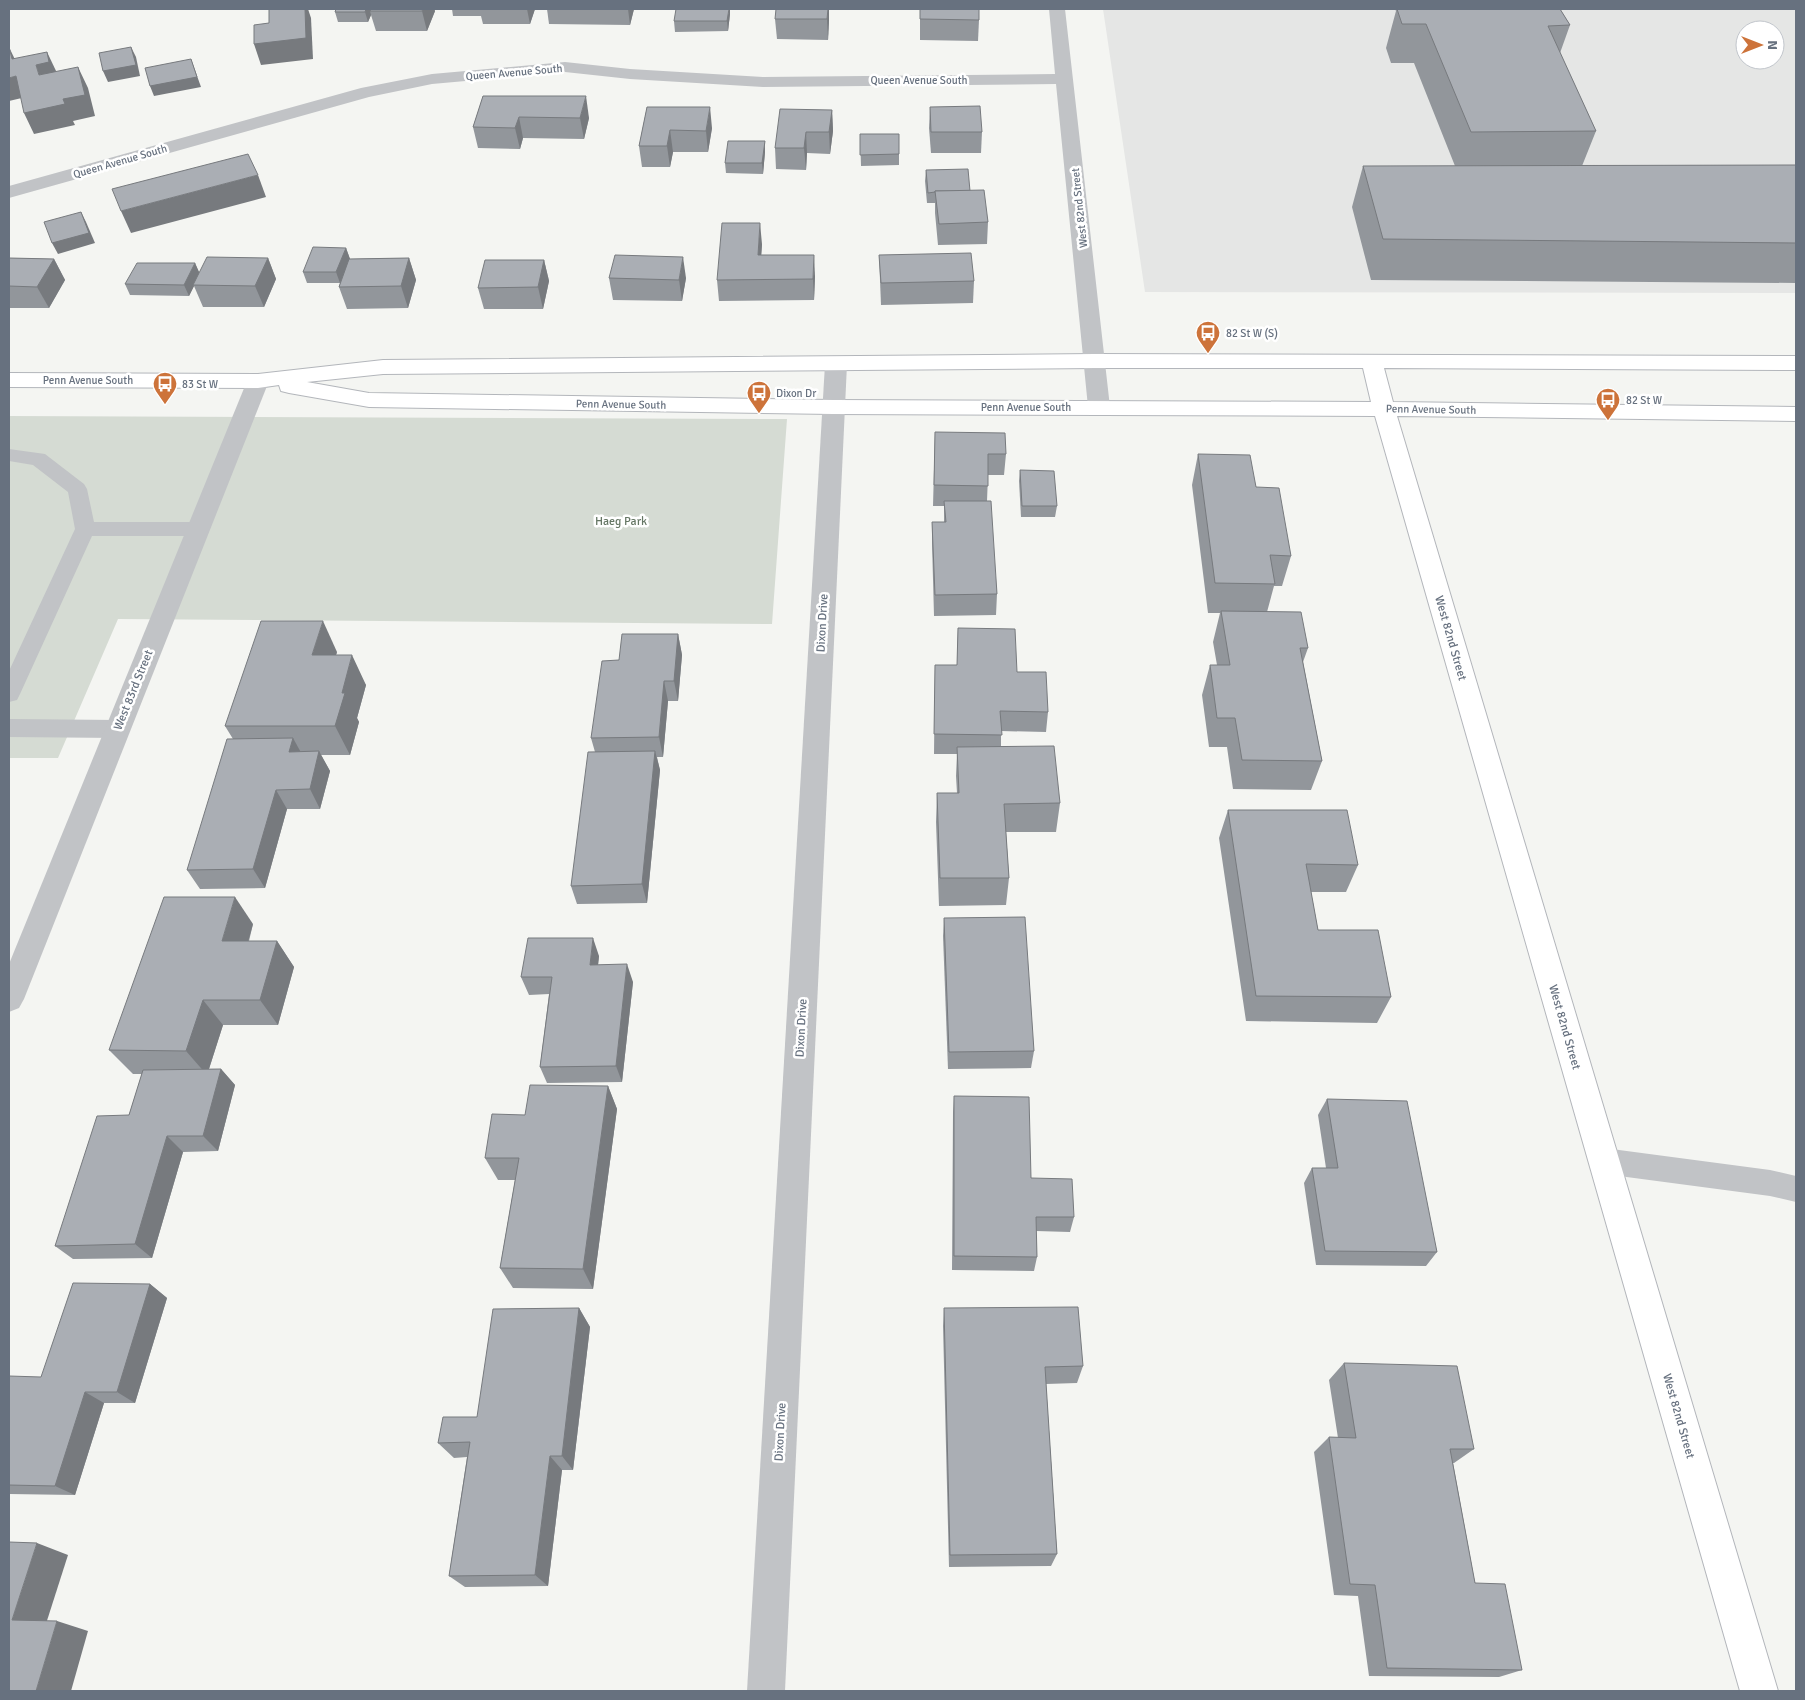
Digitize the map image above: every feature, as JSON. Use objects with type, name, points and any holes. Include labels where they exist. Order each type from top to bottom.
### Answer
[{"type":"main road","name":"Penn Avenue South","points":[[9,380],[258,381],[383,367],[1095,361],[1796,363]]},
{"type":"main road","name":"West 82nd Street","points":[[1372,362],[1384,409],[1759,1691]]},
{"type":"main road","name":"Penn Avenue South","points":[[258,381],[369,400],[833,407],[1384,409],[1796,414]]},
{"type":"street","name":"West 82nd Street","points":[[1057,9],[1095,361],[1098,407]]},
{"type":"street","name":"Queen Avenue South","points":[[9,192],[367,92],[442,78],[565,67],[630,74],[763,82],[1065,79]]},
{"type":"street","name":"Dixon Drive","points":[[766,1691],[836,364]]},
{"type":"street","name":"West 83rd Street","points":[[9,999],[258,381]]},
{"type":"lane","points":[[9,455],[38,458],[77,489],[85,529],[9,694]]},
{"type":"lane","points":[[85,529],[199,529]]},
{"type":"lane","points":[[9,728],[118,729]]},
{"type":"lane","points":[[1604,1162],[1770,1183],[1796,1189]]},
{"type":"shaded area","points":[[1103,9],[1796,9],[1796,293],[1145,292]]},
{"type":"green space","name":"Haeg Park","points":[[9,416],[787,419],[772,624],[118,619],[58,758],[9,758]]},
{"type":"building","points":[[269,9],[305,9],[306,38],[254,44],[254,25],[269,23]]},
{"type":"building","points":[[336,9],[366,9],[365,12],[335,12]]},
{"type":"building","points":[[371,9],[423,9],[422,11],[370,11]]},
{"type":"building","points":[[676,9],[729,9],[727,21],[674,21]]},
{"type":"building","points":[[776,9],[828,9],[827,19],[775,19]]},
{"type":"building","points":[[920,9],[979,9],[979,20],[920,19]]},
{"type":"building","points":[[1397,9],[1560,9],[1570,25],[1548,26],[1596,131],[1471,132],[1426,24],[1402,24]]},
{"type":"building","points":[[9,47],[12,59],[47,52],[49,62],[36,65],[39,75],[78,67],[85,95],[63,99],[65,104],[24,113],[16,76],[9,78]]},
{"type":"building","points":[[131,47],[136,65],[103,71],[99,53]]},
{"type":"building","points":[[191,59],[197,77],[150,86],[145,68]]},
{"type":"building","points":[[483,96],[586,96],[580,118],[519,117],[515,128],[473,127]]},
{"type":"building","points":[[980,106],[982,132],[931,132],[930,107]]},
{"type":"building","points":[[647,107],[710,107],[706,131],[670,130],[667,146],[639,146]]},
{"type":"building","points":[[780,109],[832,110],[829,132],[806,132],[804,148],[775,148]]},
{"type":"building","points":[[860,134],[899,134],[899,154],[860,155]]},
{"type":"building","points":[[728,141],[765,141],[762,163],[725,163]]},
{"type":"building","points":[[248,154],[258,175],[121,211],[112,189]]},
{"type":"building","points":[[1796,165],[1796,243],[1383,239],[1363,166]]},
{"type":"building","points":[[968,169],[970,191],[935,191],[928,193],[926,170]]},
{"type":"building","points":[[984,190],[988,222],[939,224],[935,191]]},
{"type":"building","points":[[81,212],[89,233],[52,243],[44,222]]},
{"type":"building","points":[[722,223],[760,223],[758,255],[814,255],[813,279],[717,280]]},
{"type":"building","points":[[313,247],[346,248],[336,272],[303,272]]},
{"type":"building","points":[[971,253],[974,281],[881,283],[879,255]]},
{"type":"building","points":[[615,255],[683,257],[679,280],[609,278]]},
{"type":"building","points":[[207,257],[268,258],[255,286],[193,285]]},
{"type":"building","points":[[9,258],[54,259],[37,287],[9,286]]},
{"type":"building","points":[[409,258],[401,286],[339,287],[349,259]]},
{"type":"building","points":[[485,260],[544,260],[538,287],[478,288]]},
{"type":"building","points":[[137,263],[195,263],[184,285],[125,284]]},
{"type":"building","points":[[935,432],[1005,433],[1006,454],[988,454],[988,486],[934,485]]},
{"type":"building","points":[[1198,454],[1250,455],[1256,487],[1279,488],[1291,556],[1270,555],[1275,584],[1215,583]]},
{"type":"building","points":[[1020,470],[1054,471],[1057,506],[1022,506]]},
{"type":"building","points":[[944,501],[991,501],[997,594],[935,595],[932,522],[946,522]]},
{"type":"building","points":[[1221,611],[1301,612],[1308,648],[1300,648],[1322,761],[1242,760],[1235,718],[1217,718],[1210,665],[1230,665]]},
{"type":"building","points":[[261,621],[323,621],[312,655],[352,655],[342,693],[345,693],[335,726],[225,726]]},
{"type":"building","points":[[958,628],[1015,629],[1017,672],[1046,672],[1048,712],[1000,711],[1002,735],[934,734],[935,665],[957,665]]},
{"type":"building","points":[[622,634],[678,634],[674,681],[664,681],[659,737],[591,738],[602,661],[619,660]]},
{"type":"building","points":[[293,738],[289,752],[319,751],[310,789],[276,790],[253,869],[187,870],[227,739]]},
{"type":"building","points":[[1054,746],[1060,803],[1004,804],[1009,878],[940,878],[937,793],[959,793],[957,747]]},
{"type":"building","points":[[655,751],[642,884],[571,886],[588,752]]},
{"type":"building","points":[[1228,810],[1347,810],[1358,865],[1306,864],[1318,930],[1378,930],[1391,997],[1256,996]]},
{"type":"building","points":[[164,897],[235,897],[222,941],[277,941],[260,1000],[203,1000],[186,1051],[109,1050]]},
{"type":"building","points":[[1025,917],[1034,1051],[949,1052],[944,918]]},
{"type":"building","points":[[528,938],[593,938],[590,965],[627,964],[616,1066],[540,1067],[552,977],[521,977]]},
{"type":"building","points":[[221,1069],[203,1136],[167,1136],[135,1244],[55,1246],[97,1116],[129,1115],[143,1070]]},
{"type":"building","points":[[530,1085],[608,1086],[583,1269],[500,1268],[519,1158],[485,1158],[492,1114],[525,1115]]},
{"type":"building","points":[[954,1096],[1029,1097],[1031,1178],[1072,1179],[1074,1217],[1036,1217],[1037,1257],[954,1256]]},
{"type":"building","points":[[1327,1099],[1407,1101],[1437,1252],[1325,1251],[1312,1168],[1338,1168]]},
{"type":"building","points":[[73,1283],[150,1284],[117,1392],[85,1392],[55,1486],[9,1485],[9,1376],[41,1377]]},
{"type":"building","points":[[1078,1307],[1083,1366],[1045,1367],[1057,1554],[950,1555],[944,1308]]},
{"type":"building","points":[[579,1308],[562,1456],[550,1456],[535,1575],[449,1576],[470,1442],[438,1443],[443,1417],[477,1417],[493,1309]]},
{"type":"building","points":[[1344,1363],[1457,1366],[1474,1449],[1450,1449],[1475,1583],[1505,1584],[1522,1670],[1387,1668],[1375,1585],[1350,1584],[1329,1437],[1356,1438]]},
{"type":"building","points":[[9,1542],[37,1543],[12,1620],[57,1621],[36,1691],[9,1691]]},
{"type":"place","name":"82 St W (S)","points":[[1208,354]]},
{"type":"place","name":"83 St W","points":[[165,405]]},
{"type":"place","name":"Dixon Dr","points":[[759,414]]},
{"type":"place","name":"82 St W","points":[[1608,421]]}]
